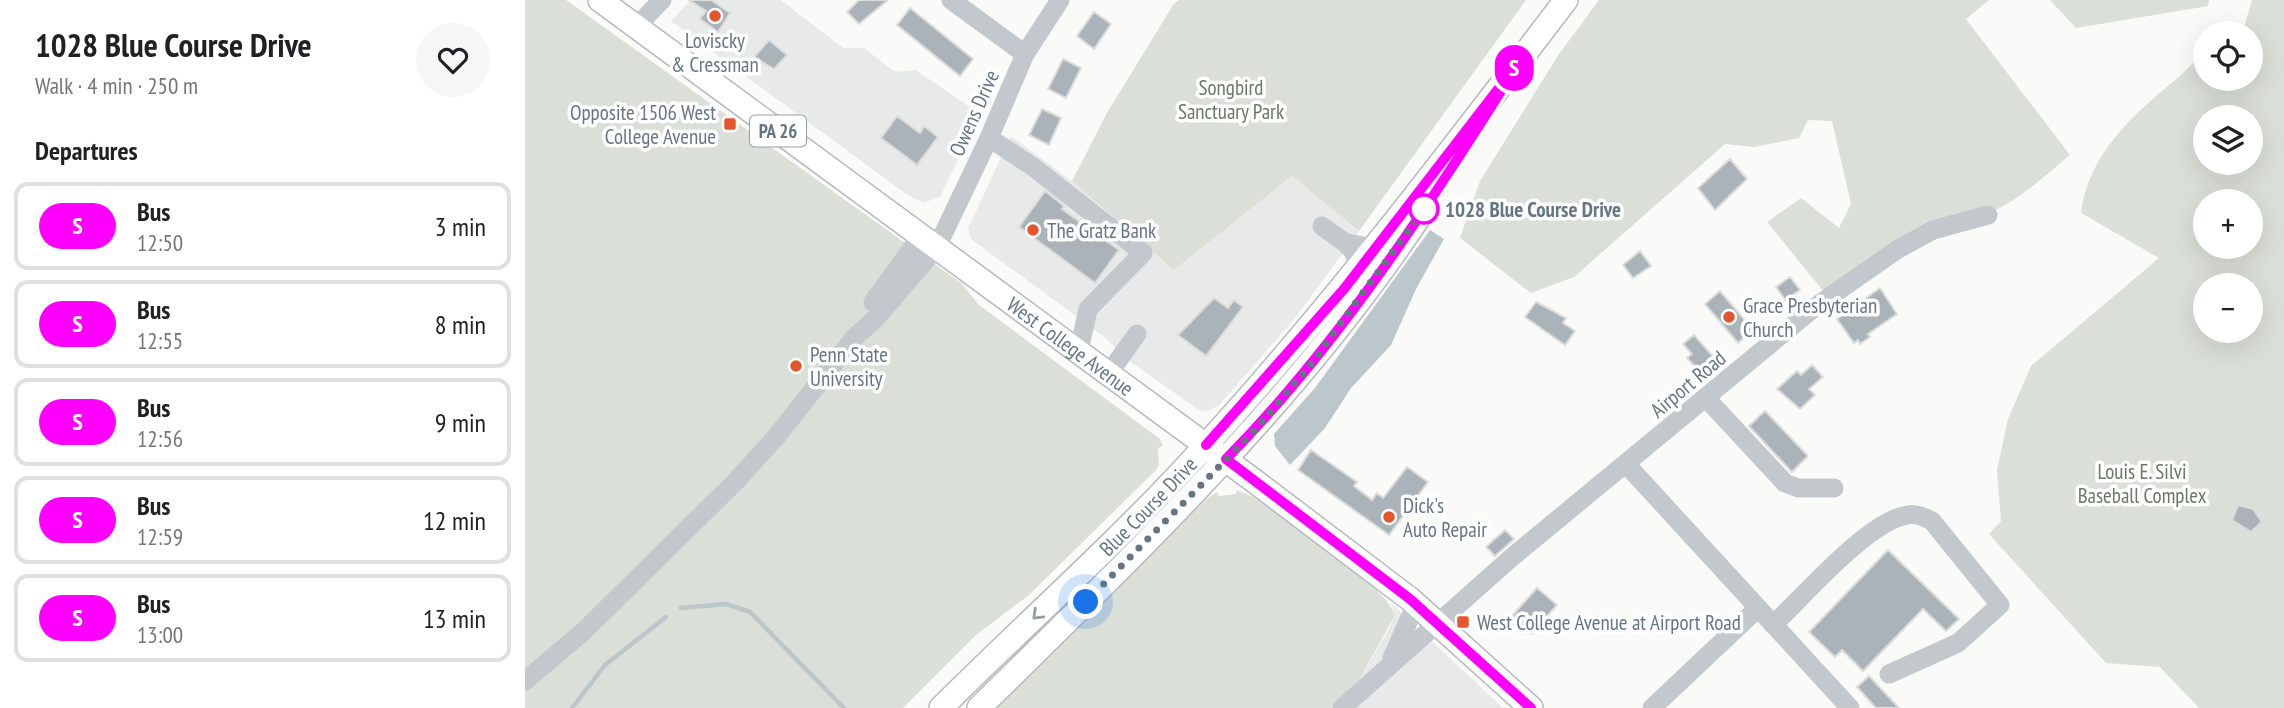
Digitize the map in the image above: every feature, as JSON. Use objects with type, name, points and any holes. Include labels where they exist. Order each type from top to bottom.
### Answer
[{"type":"main road","name":"West College Avenue","points":[[600,0],[1226,459],[1416,604],[1525,706]]},
{"type":"main road","name":"Blue Course Drive","points":[[941,708],[1126,528],[1206,445],[1360,269],[1566,0]]},
{"type":"main road","name":"Blue Course Drive","points":[[978,708],[1226,459],[1311,364],[1396,250],[1522,58]]},
{"type":"street","points":[[636,27],[662,0]]},
{"type":"street","points":[[951,0],[1024,54]]},
{"type":"street","name":"Owens Drive","points":[[525,681],[584,631],[737,480],[776,437],[855,337],[876,318],[929,242],[989,138],[1024,54],[1060,0]]},
{"type":"street","points":[[989,138],[1032,166],[1143,253],[1088,309],[1079,351]]},
{"type":"street","name":"Airport Road","points":[[1342,708],[1511,558],[1815,307],[1898,249],[1933,230],[1988,215]]},
{"type":"street","points":[[1322,226],[1353,251],[1360,269]]},
{"type":"street","points":[[1344,242],[1376,249]]},
{"type":"street","points":[[1109,373],[1137,334]]},
{"type":"street","points":[[1706,398],[1784,483],[1798,488],[1834,488]]},
{"type":"street","points":[[1626,464],[1850,708]]},
{"type":"street","points":[[1773,625],[1867,535],[1908,514],[1921,516],[1932,521],[2000,605],[1958,643],[1889,674]]},
{"type":"street","points":[[1391,663],[1416,604]]},
{"type":"street","points":[[1652,708],[1758,608]]},
{"type":"shaded area","points":[[691,0],[781,0],[843,48],[864,48],[895,72],[916,70],[980,114],[940,197],[923,203],[906,194],[671,21]]},
{"type":"shaded area","points":[[1011,136],[1072,181],[1174,270],[1292,176],[1359,231],[1296,317],[1229,394],[1219,405],[1208,411],[1199,410],[1132,363],[1103,336],[971,239],[968,228]]},
{"type":"shaded area","points":[[1430,230],[1444,239],[1416,289],[1391,345],[1351,388],[1325,428],[1290,465],[1275,446],[1274,434],[1315,388]]},
{"type":"shaded area","points":[[1391,603],[1503,708],[1331,708],[1357,684],[1389,629],[1395,615]]},
{"type":"green space","name":"Penn State University","points":[[525,0],[566,0],[961,283],[979,305],[1160,439],[1163,446],[1158,448],[1159,466],[1155,471],[1029,595],[976,635],[903,708],[525,708]]},
{"type":"green space","name":"Songbird Sanctuary Park","points":[[1179,0],[1526,0],[1359,231],[1292,176],[1174,270],[1072,181],[1107,113],[1173,5]]},
{"type":"green space","points":[[1599,0],[1989,0],[1966,19],[2070,155],[2015,199],[1978,216],[1829,298],[1767,222],[1801,198],[1839,228],[1851,204],[1832,121],[1808,120],[1799,138],[1754,147],[1725,144],[1574,277],[1531,293],[1460,238],[1480,181],[1559,54]]},
{"type":"green space","points":[[2050,0],[2209,0],[2208,6],[2076,28]]},
{"type":"green space","name":"Louis E. Silvi Baseball Complex","points":[[2252,0],[2284,0],[2284,708],[2199,708],[2160,667],[2106,663],[1989,534],[2001,521],[1997,470],[2008,419],[2031,366],[2159,258],[2081,213],[2092,173],[2113,139],[2141,109],[2193,63],[2193,91],[2263,91],[2263,21],[2246,21]]},
{"type":"green space","points":[[1237,490],[1255,498],[1354,570],[1373,586],[1395,615],[1357,684],[1331,708],[993,708],[1206,499],[1217,492],[1219,496],[1236,494]]},
{"type":"building","name":"Loviscky & Cressman","points":[[689,0],[711,0],[730,13],[718,32],[700,19],[706,11]]},
{"type":"building","points":[[859,0],[888,0],[859,24],[847,12]]},
{"type":"building","points":[[910,8],[973,59],[960,76],[897,25]]},
{"type":"building","points":[[1094,12],[1111,24],[1094,49],[1077,36]]},
{"type":"building","points":[[769,40],[787,55],[774,69],[754,57]]},
{"type":"building","points":[[1063,59],[1081,68],[1066,98],[1048,89]]},
{"type":"building","points":[[1042,109],[1061,118],[1049,145],[1029,135]]},
{"type":"building","points":[[897,116],[920,133],[924,126],[938,137],[917,165],[881,138]]},
{"type":"building","points":[[1730,159],[1747,179],[1715,210],[1698,188]]},
{"type":"building","points":[[1045,191],[1064,206],[1062,209],[1119,250],[1095,283],[1019,227]]},
{"type":"building","points":[[1640,251],[1651,266],[1633,278],[1623,265]]},
{"type":"building","points":[[1790,277],[1800,290],[1794,294],[1798,299],[1789,305],[1776,287]]},
{"type":"building","points":[[1880,288],[1897,314],[1868,334],[1870,337],[1860,344],[1858,340],[1854,343],[1837,319]]},
{"type":"building","name":"Grace Presbyterian Church","points":[[1720,291],[1753,330],[1738,343],[1705,304]]},
{"type":"building","points":[[1214,298],[1228,308],[1234,300],[1243,307],[1206,356],[1178,335]]},
{"type":"building","points":[[1536,302],[1566,318],[1563,323],[1575,331],[1565,345],[1525,317]]},
{"type":"building","points":[[1694,335],[1718,362],[1718,367],[1706,378],[1687,358],[1692,354],[1683,344]]},
{"type":"building","points":[[1812,365],[1823,377],[1809,389],[1815,395],[1800,409],[1777,389],[1797,371],[1801,375]]},
{"type":"building","points":[[1765,411],[1808,456],[1792,472],[1749,426]]},
{"type":"building","points":[[1311,450],[1357,482],[1354,486],[1372,500],[1377,493],[1383,498],[1407,467],[1428,482],[1389,535],[1298,470]]},
{"type":"building","points":[[2238,505],[2253,509],[2262,522],[2251,532],[2232,520]]},
{"type":"building","points":[[1505,530],[1514,539],[1495,556],[1486,547]]},
{"type":"building","points":[[1888,550],[1959,619],[1946,631],[1923,609],[1863,671],[1842,650],[1835,657],[1809,632]]},
{"type":"building","points":[[1537,588],[1557,605],[1531,634],[1526,629],[1522,633],[1512,624],[1515,621],[1511,617]]},
{"type":"building","points":[[1869,676],[1899,708],[1876,708],[1857,687]]},
{"type":"waterway","points":[[681,608],[726,604],[750,612],[844,708]]},
{"type":"waterway","points":[[572,708],[605,665],[666,617]]},
{"type":"bus line","name":"S","points":[[1206,445],[1344,289],[1522,58],[1396,250],[1311,364],[1253,432],[1226,459],[1410,599],[1531,708]]},
{"type":"place","name":"Loviscky & Cressman","points":[[715,16]]},
{"type":"place","name":"Opposite 1506 West College Avenue","points":[[730,124]]},
{"type":"place","name":"1028 Blue Course Drive","points":[[1424,209]]},
{"type":"place","name":"The Gratz Bank","points":[[1033,230]]},
{"type":"place","name":"Grace Presbyterian Church","points":[[1729,317]]},
{"type":"place","name":"Penn State University","points":[[796,366]]},
{"type":"place","name":"Dick's Auto Repair","points":[[1389,517]]},
{"type":"place","name":"West College Avenue at Airport Road","points":[[1463,622]]},
{"type":"route","points":[[1086,602],[1253,432],[1311,364],[1424,209]]}]
